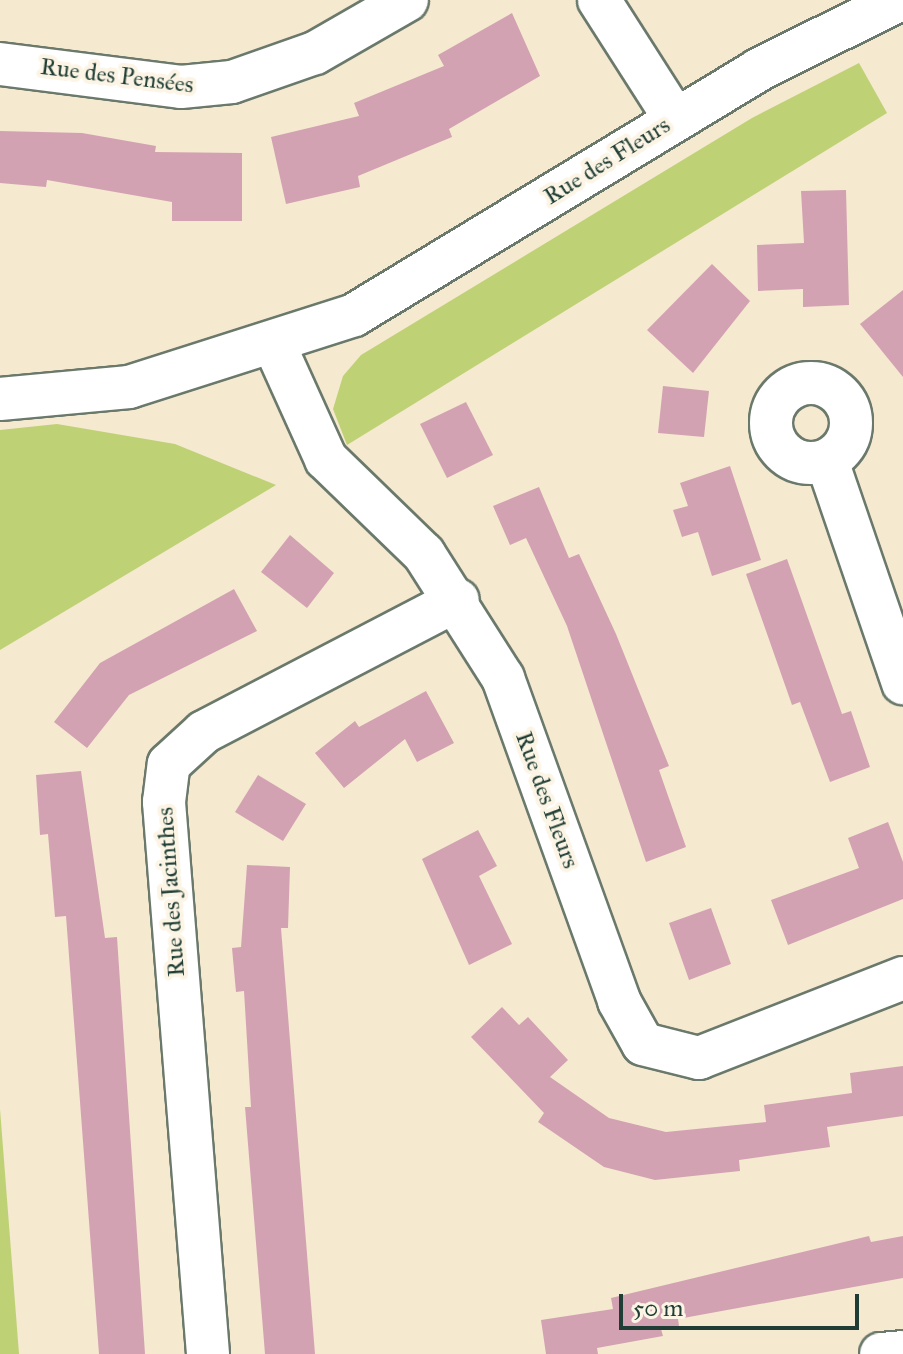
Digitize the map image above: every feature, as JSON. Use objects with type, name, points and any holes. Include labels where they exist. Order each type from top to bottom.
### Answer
[{"type":"street","name":"Rue des Pensées","points":[[0,64],[181,87],[232,82],[315,53],[407,0]]},
{"type":"street","points":[[599,0],[675,119]]},
{"type":"street","name":"Rue des Fleurs","points":[[0,399],[129,387],[274,344],[412,283],[675,119],[899,0]]},
{"type":"street","name":"Rue des Fleurs","points":[[274,344],[326,459],[397,526],[458,600],[503,678],[619,1001],[643,1044],[699,1058],[903,978]]},
{"type":"street","points":[[827,461],[903,683]]},
{"type":"street","name":"Rue des Jacinthes","points":[[208,1354],[164,802],[169,764],[204,732],[458,600]]},
{"type":"street","points":[[881,1354],[903,1352]]},
{"type":"green space","points":[[859,63],[887,113],[347,445],[333,409],[343,376],[361,355],[752,118]]},
{"type":"green space","points":[[57,424],[175,444],[276,485],[0,650],[0,430]]},
{"type":"green space","points":[[0,1109],[19,1354],[0,1354]]},
{"type":"building","points":[[512,13],[540,76],[449,129],[452,137],[358,176],[360,187],[286,204],[271,137],[359,116],[354,103],[444,66],[438,55]]},
{"type":"building","points":[[0,131],[82,133],[156,146],[155,152],[242,153],[242,221],[172,221],[172,202],[47,180],[46,187],[0,183]]},
{"type":"building","points":[[846,190],[849,305],[803,307],[803,289],[758,291],[757,245],[804,243],[801,191]]},
{"type":"building","points":[[712,264],[750,301],[693,373],[647,330]]},
{"type":"building","points":[[903,290],[903,377],[860,324]]},
{"type":"building","points":[[663,386],[709,391],[704,437],[658,433]]},
{"type":"building","points":[[466,402],[493,455],[447,478],[420,424]]},
{"type":"building","points":[[730,466],[761,560],[712,576],[698,532],[682,537],[673,510],[688,506],[680,483]]},
{"type":"building","points":[[539,487],[569,558],[579,554],[616,634],[669,766],[659,770],[686,847],[646,862],[567,626],[526,538],[510,545],[493,506]]},
{"type":"building","points":[[290,535],[334,573],[307,608],[261,572]]},
{"type":"building","points":[[787,559],[842,714],[851,711],[870,767],[830,782],[800,702],[792,705],[746,574]]},
{"type":"building","points":[[234,589],[257,631],[129,695],[87,748],[54,722],[100,663]]},
{"type":"building","points":[[426,691],[454,743],[417,762],[405,739],[344,788],[315,753],[355,721],[359,727]]},
{"type":"building","points":[[81,771],[105,938],[117,937],[145,1354],[99,1354],[66,916],[55,917],[48,834],[40,835],[36,775]]},
{"type":"building","points":[[258,775],[306,804],[283,841],[235,812]]},
{"type":"building","points":[[888,822],[903,862],[903,899],[788,945],[771,900],[859,868],[848,838]]},
{"type":"building","points":[[478,830],[497,866],[479,876],[512,944],[469,965],[422,859]]},
{"type":"building","points":[[247,865],[290,867],[288,928],[281,928],[315,1354],[265,1354],[245,1107],[251,1107],[244,991],[236,992],[232,948],[241,947]]},
{"type":"building","points":[[711,908],[731,964],[689,980],[669,923]]},
{"type":"building","points":[[502,1007],[519,1025],[528,1017],[568,1060],[550,1077],[609,1118],[666,1132],[766,1122],[764,1105],[852,1093],[850,1073],[903,1066],[903,1116],[827,1127],[830,1147],[739,1160],[740,1171],[655,1180],[604,1167],[538,1122],[544,1113],[471,1037]]},
{"type":"building","points":[[869,1236],[871,1242],[903,1236],[903,1278],[678,1319],[679,1326],[661,1329],[663,1336],[597,1348],[598,1354],[546,1354],[541,1320],[613,1309],[611,1298]]}]
